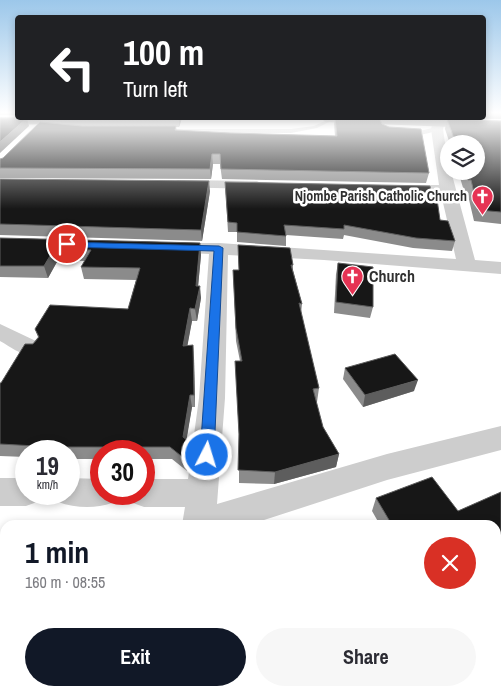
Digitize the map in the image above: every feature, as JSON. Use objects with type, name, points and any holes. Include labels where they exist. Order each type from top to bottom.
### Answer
[{"type":"street","points":[[440,144],[446,190],[466,264]]},
{"type":"street","points":[[158,184],[274,186]]},
{"type":"street","points":[[387,188],[446,190]]},
{"type":"street","points":[[152,246],[219,248],[466,264],[501,268]]},
{"type":"street","points":[[200,520],[212,398],[219,248]]},
{"type":"street","points":[[0,331],[30,348]]},
{"type":"street","points":[[216,520],[346,479],[461,446],[501,438]]},
{"type":"street","points":[[0,492],[15,492]]},
{"type":"street","points":[[155,493],[203,493]]},
{"type":"building","points":[[17,144],[424,144],[429,173],[221,169],[220,154],[212,154],[210,169],[0,168],[0,159]]},
{"type":"building","points":[[485,144],[501,144],[501,212],[478,210],[471,180],[485,180]]},
{"type":"building","points":[[0,179],[209,181],[201,230],[0,224]]},
{"type":"building","points":[[225,182],[430,186],[433,199],[437,199],[440,220],[448,221],[455,241],[416,238],[344,225],[344,229],[284,225],[286,236],[237,232],[237,223],[228,222]]},
{"type":"building","points":[[0,238],[200,243],[196,286],[200,286],[195,309],[190,308],[183,346],[193,345],[194,395],[190,395],[183,437],[188,441],[185,459],[170,447],[155,447],[155,440],[90,440],[90,447],[80,447],[80,440],[15,440],[15,445],[0,444],[0,383],[25,344],[33,344],[39,337],[35,329],[50,305],[128,309],[140,268],[81,267],[91,250],[54,249],[44,266],[0,266]]},
{"type":"building","points":[[238,245],[290,248],[293,265],[291,265],[302,304],[299,303],[319,388],[313,389],[323,427],[339,454],[275,472],[238,470],[239,434],[235,361],[242,361],[236,328],[233,270],[239,270]]},
{"type":"building","name":"Church","points":[[338,263],[373,267],[373,307],[336,302]]},
{"type":"building","points":[[395,354],[418,380],[365,395],[345,368]]},
{"type":"building","points":[[432,477],[458,511],[501,492],[501,520],[389,520],[376,498]]},
{"type":"place","name":"Njombe Parish Catholic Church","points":[[483,215]]},
{"type":"place","name":"Church","points":[[353,295]]},
{"type":"route","points":[[67,244],[219,248],[212,398],[207,455]]}]
